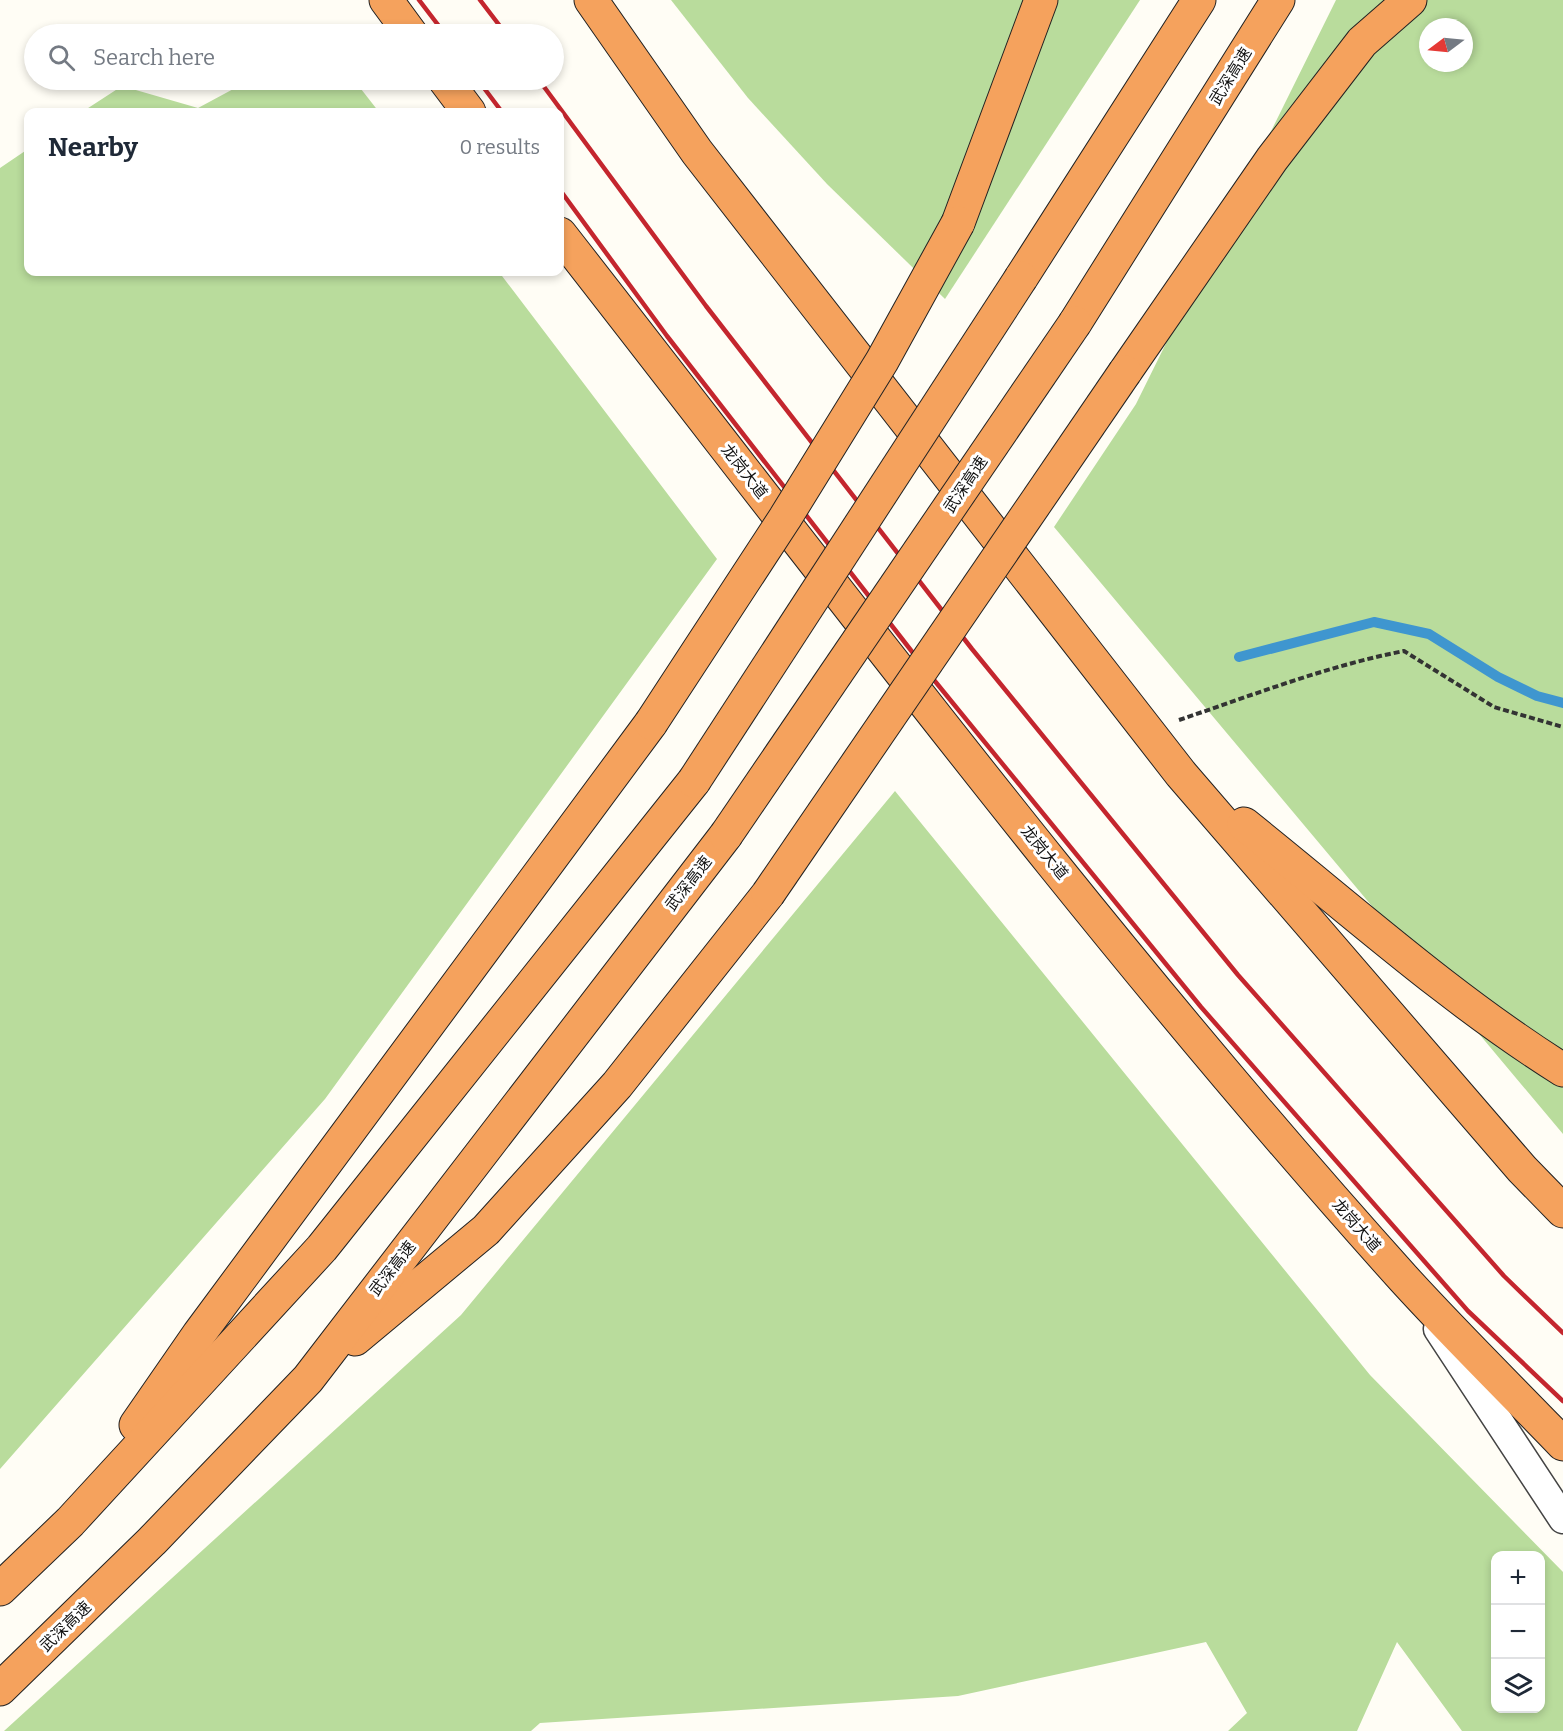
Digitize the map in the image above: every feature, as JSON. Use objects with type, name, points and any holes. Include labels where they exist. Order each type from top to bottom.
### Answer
[{"type":"highway","points":[[386,0],[404,24]]},
{"type":"highway","points":[[591,0],[697,152],[1181,774],[1514,1160],[1563,1211]]},
{"type":"highway","points":[[70,1522],[198,1334],[651,723],[791,508],[882,361],[958,223],[1041,0]]},
{"type":"highway","points":[[0,1589],[70,1522],[322,1248],[694,781],[1199,0]]},
{"type":"highway","name":"武深高速","points":[[0,1689],[152,1541],[308,1378],[726,834],[1075,323],[1278,0]]},
{"type":"highway","points":[[308,1378],[486,1230],[618,1085],[768,894],[1272,159],[1362,42],[1410,0]]},
{"type":"highway","points":[[452,90],[466,108]]},
{"type":"highway","name":"龙岗大道","points":[[564,239],[993,789],[1204,1047],[1405,1280],[1563,1444]]},
{"type":"highway","points":[[1181,774],[1413,960],[1527,1048],[1563,1070]]},
{"type":"street","points":[[1405,1280],[1563,1519]]},
{"type":"path","points":[[1148,731],[1307,675],[1404,651],[1494,706],[1563,726]]},
{"type":"green space","points":[[671,0],[1140,0],[945,299],[827,184],[748,98]]},
{"type":"green space","points":[[1336,0],[1563,0],[1563,1134],[1054,527],[1136,404]]},
{"type":"green space","points":[[116,90],[136,90],[198,108],[88,108]]},
{"type":"green space","points":[[231,90],[362,90],[376,108],[198,108]]},
{"type":"green space","points":[[24,152],[24,276],[502,276],[717,559],[325,1099],[0,1469],[0,168]]},
{"type":"green space","points":[[895,791],[1370,1375],[1542,1551],[1491,1551],[1491,1713],[1545,1713],[1545,1554],[1563,1572],[1563,1731],[1462,1731],[1397,1642],[1357,1731],[1228,1731],[1247,1713],[1206,1642],[958,1696],[540,1723],[531,1731],[4,1731],[461,1315]]},
{"type":"waterway","points":[[1239,657],[1374,622],[1429,634],[1498,677],[1537,696],[1563,703]]},
{"type":"railway","points":[[419,0],[437,24]]},
{"type":"railway","points":[[480,0],[498,24]]},
{"type":"railway","points":[[486,90],[499,108]]},
{"type":"railway","points":[[546,90],[560,108]]},
{"type":"railway","points":[[564,114],[706,306],[972,649],[1238,975],[1504,1276],[1563,1333]]},
{"type":"railway","points":[[564,195],[667,336],[934,680],[1201,1007],[1468,1311],[1563,1401]]}]
